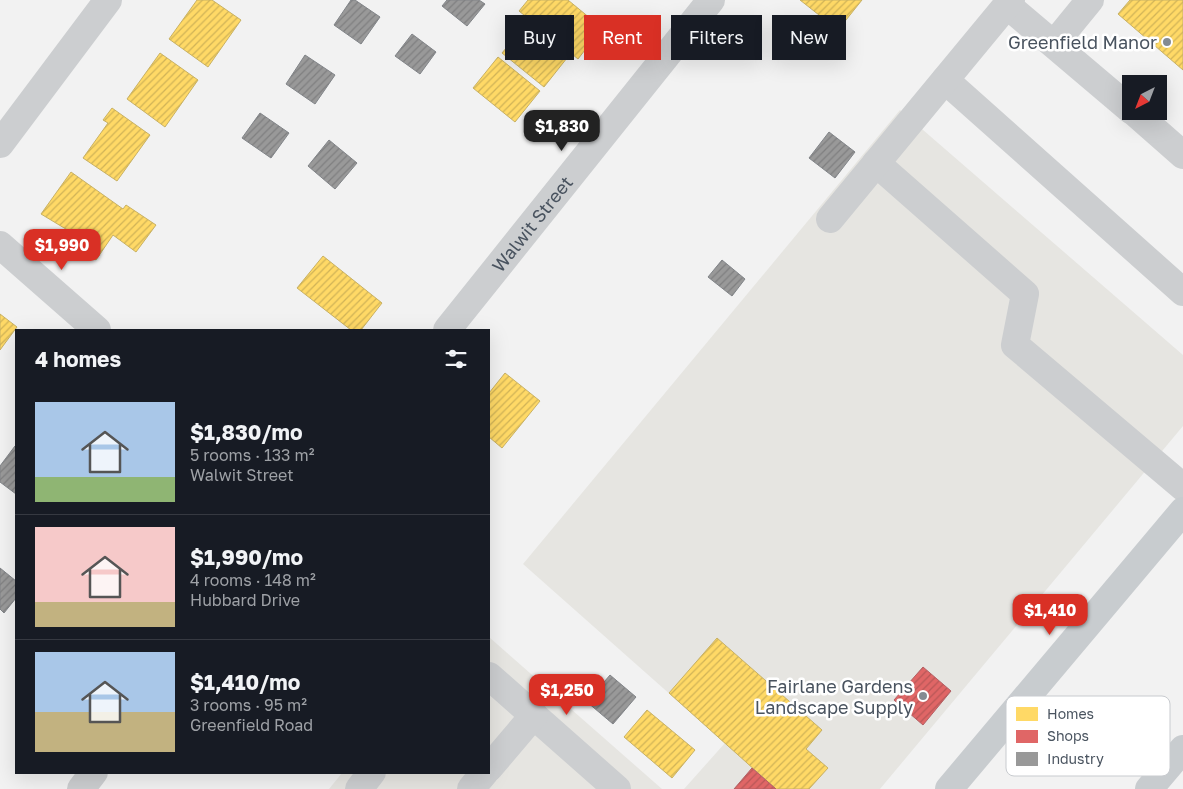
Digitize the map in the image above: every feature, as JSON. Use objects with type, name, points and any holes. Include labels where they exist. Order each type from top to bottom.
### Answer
[{"type":"main road","points":[[1027,696],[1183,511]]},
{"type":"main road","points":[[949,789],[1006,721]]},
{"type":"main road","points":[[1170,764],[1183,749]]},
{"type":"main road","points":[[1149,789],[1160,776]]},
{"type":"street","points":[[0,144],[108,0]]},
{"type":"street","name":"Walwit Street","points":[[448,329],[711,0]]},
{"type":"street","points":[[1054,44],[1090,0]]},
{"type":"street","points":[[830,219],[1009,2],[1054,44],[1122,102]]},
{"type":"street","points":[[945,80],[1183,292]]},
{"type":"street","points":[[1142,120],[1183,155]]},
{"type":"street","points":[[876,162],[1025,294],[1015,344],[1183,487]]},
{"type":"street","points":[[0,245],[96,329]]},
{"type":"street","points":[[490,677],[617,789]]},
{"type":"street","points":[[490,767],[534,715]]},
{"type":"street","points":[[81,789],[92,774]]},
{"type":"street","points":[[359,789],[370,774]]},
{"type":"street","points":[[471,789],[483,774]]},
{"type":"shaded area","points":[[900,110],[1183,355],[1183,426],[880,789],[684,789],[725,743],[523,564]]},
{"type":"shaded area","points":[[490,638],[662,789],[329,789],[341,774],[490,774]]},
{"type":"building: Homes","points":[[197,0],[212,0],[241,20],[208,67],[169,39]]},
{"type":"building: Homes","points":[[528,0],[568,0],[586,15],[584,15],[584,51],[578,59],[574,56],[574,15],[524,15],[519,11]]},
{"type":"building: Homes","points":[[800,0],[862,0],[846,20],[846,15],[819,15]]},
{"type":"building: Homes","name":"Greenfield Manor","points":[[1130,0],[1183,0],[1183,70],[1118,14]]},
{"type":"building: Homes","points":[[160,53],[198,80],[165,127],[127,99]]},
{"type":"building: Homes","points":[[498,57],[540,91],[515,122],[473,88]]},
{"type":"building: Homes","points":[[511,60],[565,60],[544,87]]},
{"type":"building: Homes","points":[[112,108],[150,135],[117,181],[83,158],[108,123],[103,120]]},
{"type":"building: Homes","points":[[71,172],[123,209],[126,205],[156,225],[136,252],[113,235],[96,260],[79,248],[84,240],[41,214]]},
{"type":"building: Homes","points":[[323,256],[382,303],[362,329],[350,329],[297,288]]},
{"type":"building: Homes","points":[[0,314],[17,327],[0,350]]},
{"type":"building: Homes","points":[[505,373],[540,401],[502,448],[490,438],[490,392]]},
{"type":"building: Homes","points":[[717,638],[822,730],[806,749],[828,768],[809,789],[776,789],[669,693]]},
{"type":"building: Homes","points":[[647,710],[695,750],[672,778],[624,737]]},
{"type":"building: Shops","points":[[923,667],[951,691],[923,725],[894,700]]},
{"type":"building: Shops","points":[[752,768],[776,789],[734,789]]},
{"type":"building: Industry","points":[[351,0],[355,0],[380,17],[361,44],[334,25]]},
{"type":"building: Industry","points":[[447,0],[479,0],[485,4],[467,26],[442,6]]},
{"type":"building: Industry","points":[[412,34],[436,52],[420,74],[395,56]]},
{"type":"building: Industry","points":[[305,55],[335,75],[315,104],[286,84]]},
{"type":"building: Industry","points":[[260,113],[289,133],[271,158],[242,138]]},
{"type":"building: Industry","points":[[829,132],[855,152],[835,178],[809,158]]},
{"type":"building: Industry","points":[[329,140],[357,163],[335,189],[308,166]]},
{"type":"building: Industry","points":[[722,260],[745,279],[732,296],[708,277]]},
{"type":"building: Industry","points":[[15,446],[15,493],[0,482],[0,466]]},
{"type":"building: Industry","points":[[0,568],[15,580],[15,599],[4,613],[0,609]]},
{"type":"building: Industry","points":[[610,675],[636,697],[613,724],[587,702]]},
{"type":"place","name":"Greenfield Manor","points":[[1167,42]]},
{"type":"place","name":"Fairlane Gardens Landscape Supply","points":[[923,696]]}]
